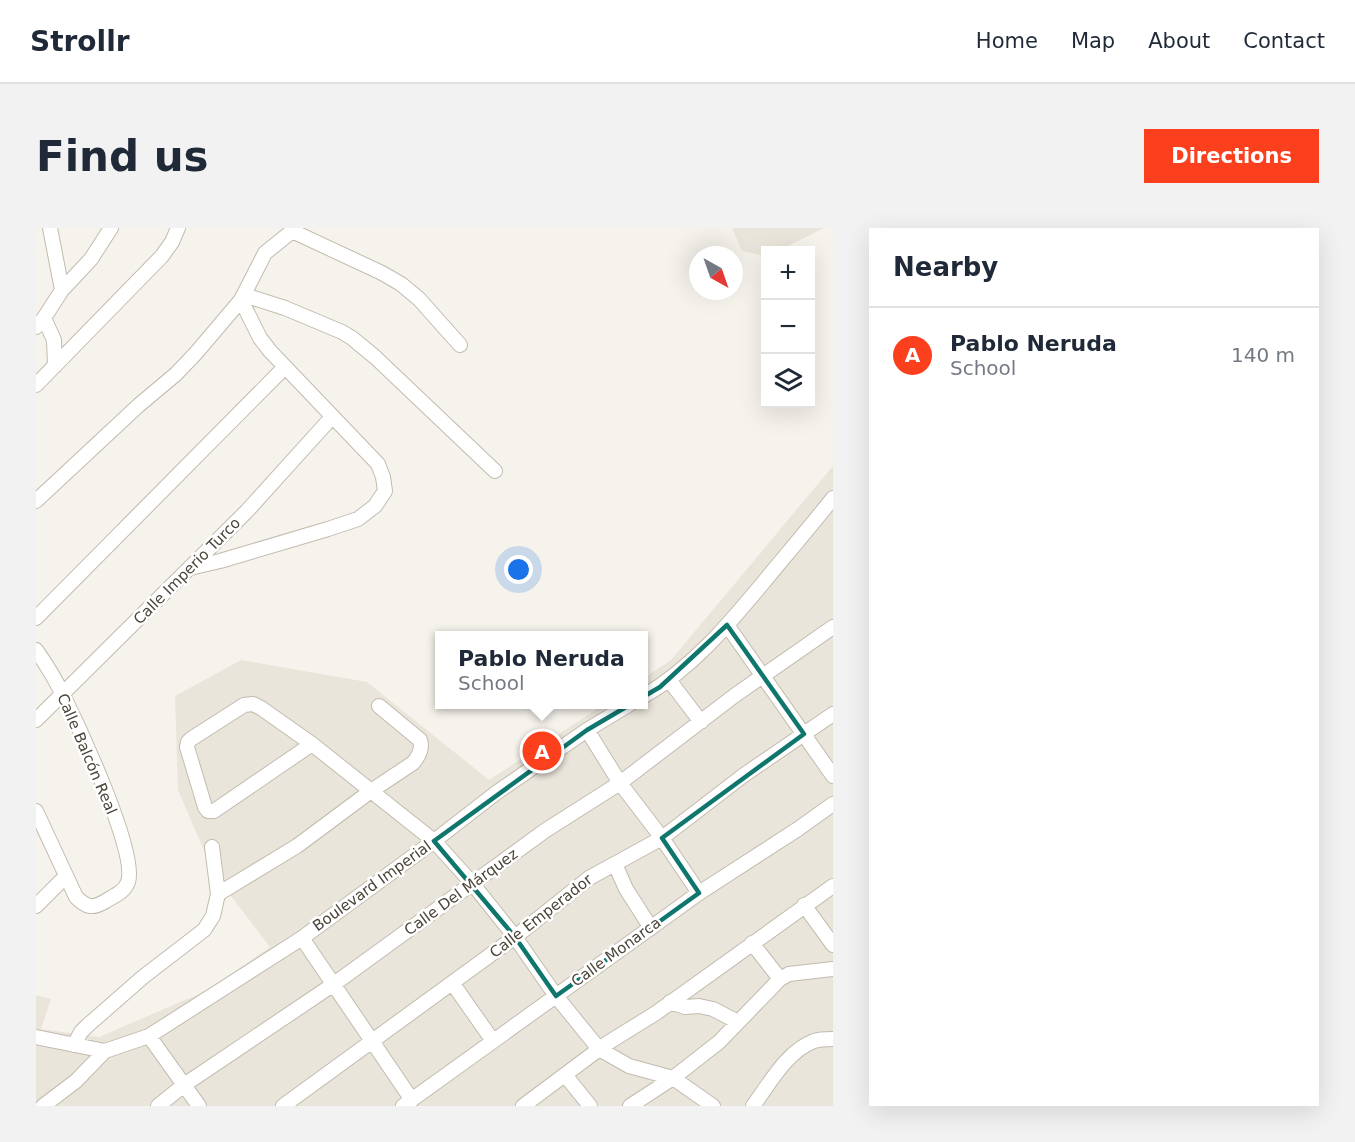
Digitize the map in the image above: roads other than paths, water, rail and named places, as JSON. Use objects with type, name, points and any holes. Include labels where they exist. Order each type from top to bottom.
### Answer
[{"type":"street","points":[[50,228],[63,290]]},
{"type":"street","points":[[55,366],[54,340],[40,322],[63,290],[92,259],[111,228]]},
{"type":"street","points":[[36,385],[162,256],[178,228]]},
{"type":"street","points":[[36,501],[182,367],[243,297],[265,253],[294,229],[401,284],[419,299],[460,345]]},
{"type":"street","points":[[190,568],[358,519],[375,506],[385,491],[378,464],[285,368],[260,338],[243,297]]},
{"type":"street","points":[[243,297],[285,308],[352,338],[495,471]]},
{"type":"street","points":[[36,618],[285,368]]},
{"type":"street","name":"Calle Imperio Turco","points":[[36,720],[247,511],[332,417]]},
{"type":"street","points":[[648,694],[683,669],[728,626],[833,498]]},
{"type":"street","points":[[728,626],[833,777]]},
{"type":"street","name":"Calle Del Márquez","points":[[158,1106],[184,1085],[334,984],[546,830],[620,783],[700,722],[833,627]]},
{"type":"street","name":"Calle Balcón Real","points":[[36,650],[62,693],[111,802],[129,865],[129,880],[124,890],[95,906],[83,905],[76,897],[37,816]]},
{"type":"street","points":[[669,680],[700,722]]},
{"type":"street","points":[[312,744],[214,811],[208,811],[205,807],[188,742],[244,705],[254,704],[312,744],[434,841],[472,883],[515,937],[556,996],[599,1049],[629,1066],[673,1078],[713,1106]]},
{"type":"street","points":[[218,894],[297,846],[419,756],[420,740],[379,706]]},
{"type":"street","name":"Boulevard Imperial","points":[[43,1106],[76,1081],[105,1051],[149,1036],[302,938],[496,793],[587,730],[623,709]]},
{"type":"street","name":"Calle Emperador","points":[[283,1106],[453,984],[589,878],[662,838],[744,775],[833,714]]},
{"type":"street","points":[[587,730],[620,783],[662,838],[699,893]]},
{"type":"street","name":"Calle Monarca","points":[[408,1103],[699,893],[833,804]]},
{"type":"street","points":[[74,1045],[87,1026],[143,977],[204,930],[213,916],[218,894],[212,847]]},
{"type":"street","points":[[615,864],[626,889],[651,928]]},
{"type":"street","points":[[36,906],[66,876]]},
{"type":"street","points":[[523,1106],[599,1049],[656,1013],[833,886]]},
{"type":"street","points":[[804,905],[833,945]]},
{"type":"street","points":[[302,938],[373,1042],[408,1103]]},
{"type":"street","points":[[752,943],[780,979]]},
{"type":"street","points":[[630,1106],[673,1078],[719,1042],[780,979],[789,974],[833,969]]},
{"type":"street","points":[[453,984],[493,1041]]},
{"type":"street","points":[[670,1002],[685,1007],[699,1006],[713,1009],[738,1022]]},
{"type":"street","points":[[149,1036],[199,1106]]},
{"type":"street","name":"Boulevard Imperial","points":[[36,1037],[105,1051]]},
{"type":"street","points":[[753,1106],[782,1067],[800,1048],[816,1040],[833,1039]]},
{"type":"street","points":[[565,1075],[590,1106]]},
{"type":"place","name":"Pablo Neruda","points":[[542,751]]}]
